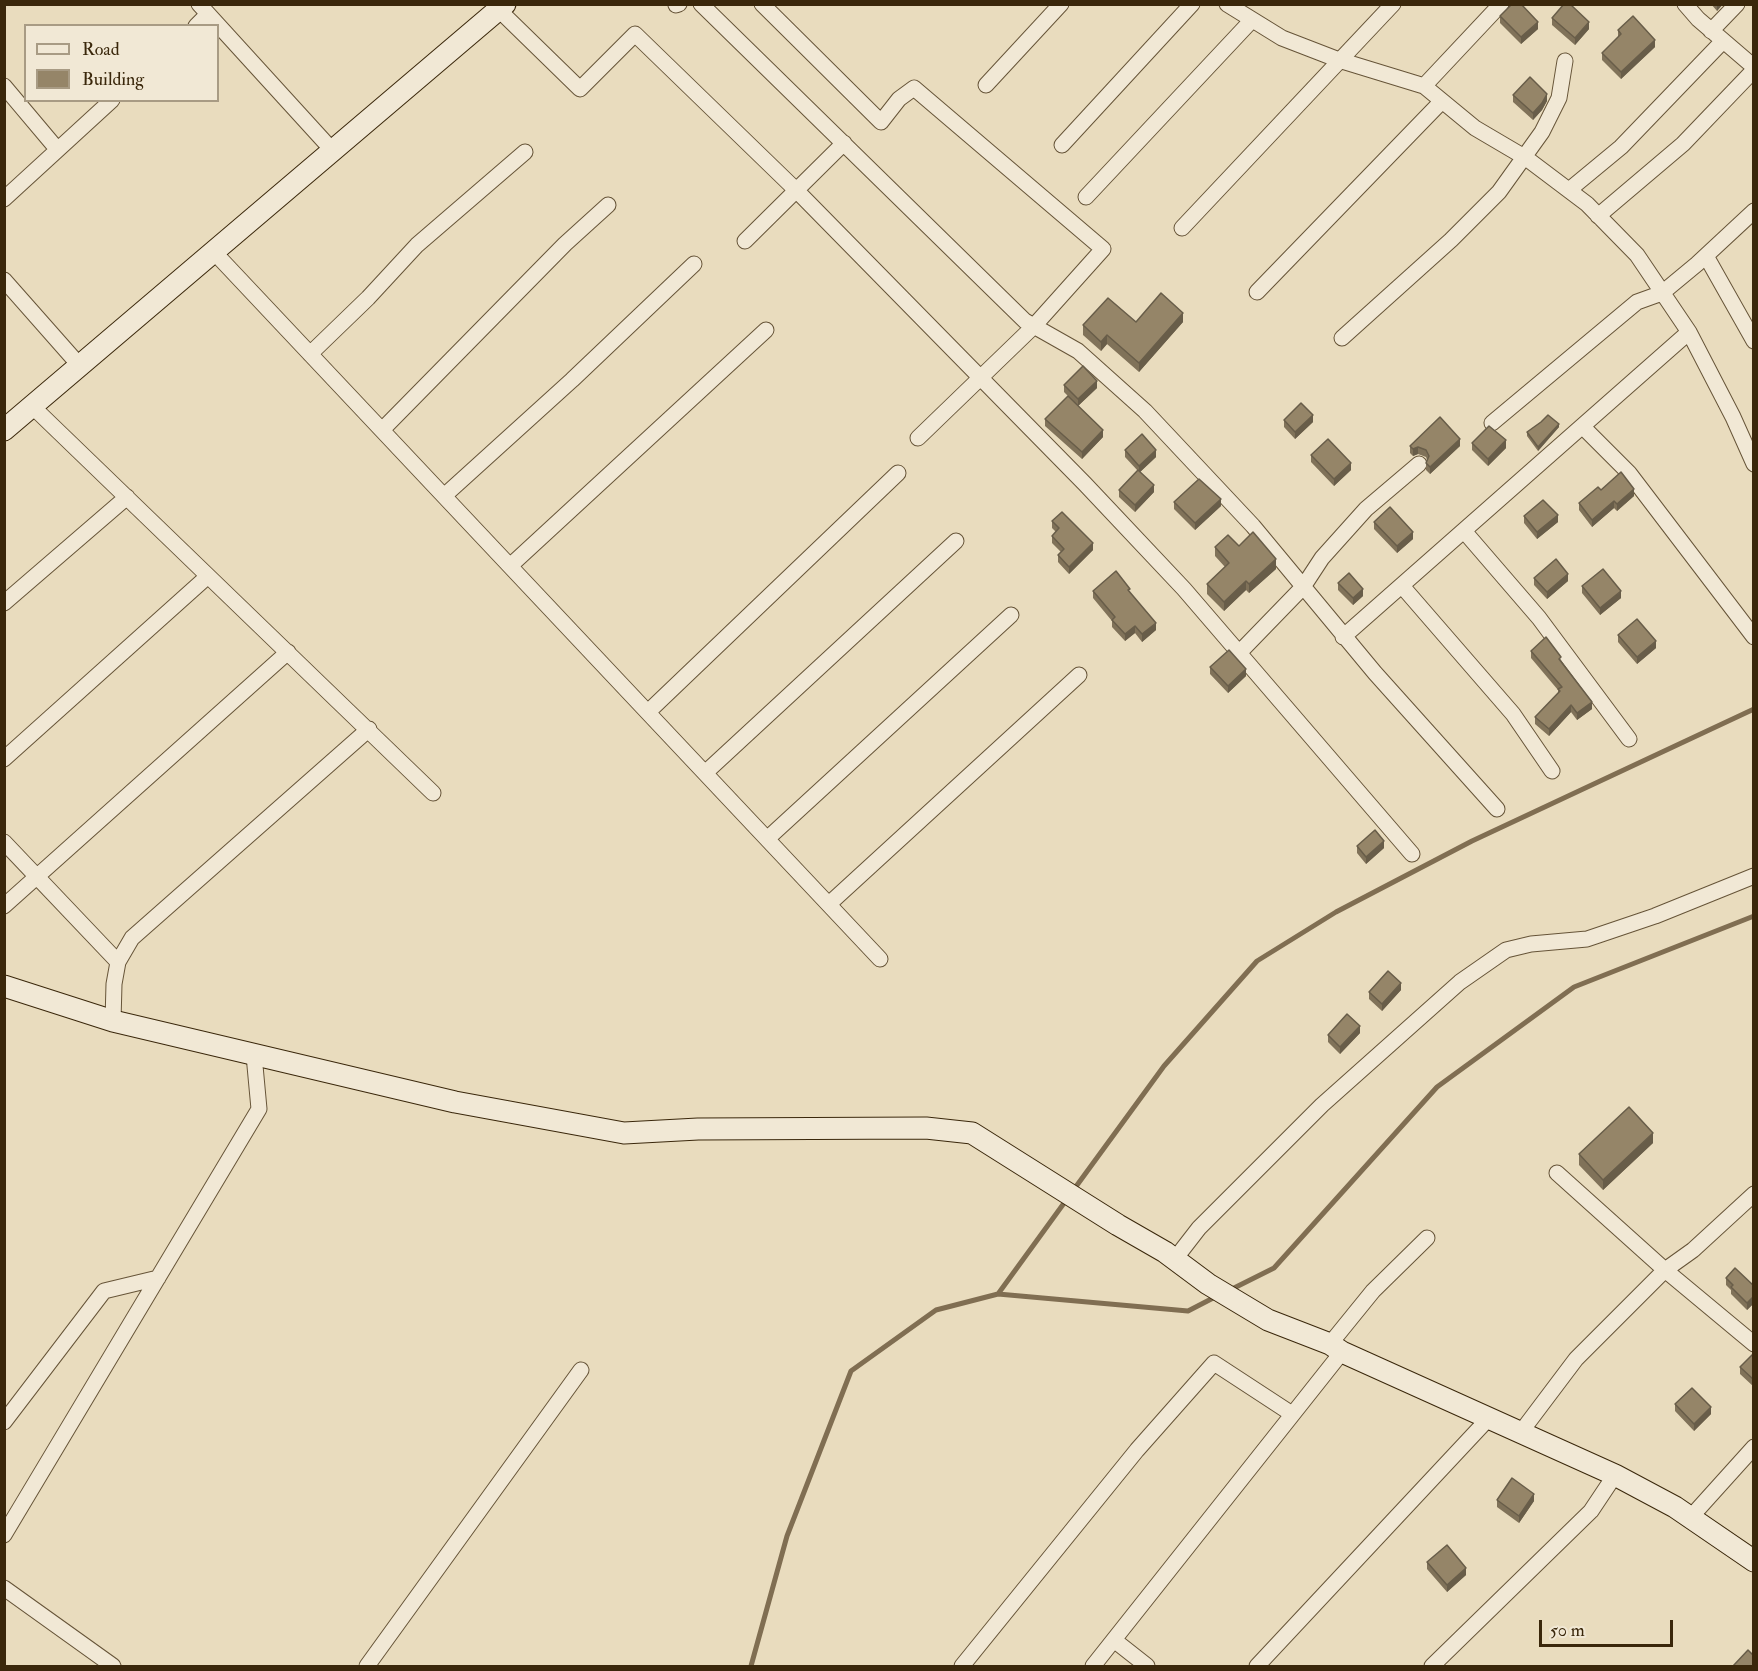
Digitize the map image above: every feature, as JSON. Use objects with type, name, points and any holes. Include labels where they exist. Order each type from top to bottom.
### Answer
[{"type":"street","points":[[701,4],[1025,321],[1078,351],[1145,411],[1253,526],[1343,637],[1497,809]]},
{"type":"street","points":[[762,4],[881,123],[899,99],[914,88],[1103,249],[1034,326],[918,438]]},
{"type":"street","points":[[986,85],[1061,4]]},
{"type":"street","points":[[1062,146],[1192,4]]},
{"type":"street","points":[[1227,4],[1282,38],[1339,60],[1424,86],[1475,128],[1526,158],[1587,204],[1637,255],[1689,332],[1733,417],[1754,464]]},
{"type":"street","points":[[1182,228],[1393,4]]},
{"type":"street","points":[[1424,86],[1502,4]]},
{"type":"street","points":[[1598,216],[1683,144],[1754,68],[1685,4]]},
{"type":"street","points":[[1569,190],[1621,147],[1717,36],[1737,4]]},
{"type":"street","points":[[5,428],[333,151],[499,6],[580,89],[635,34],[797,191],[1184,589],[1412,854]]},
{"type":"street","points":[[197,24],[203,9],[217,24]]},
{"type":"street","points":[[1086,197],[1252,20]]},
{"type":"street","points":[[219,26],[333,151]]},
{"type":"street","points":[[1341,338],[1451,240],[1499,192],[1526,158],[1542,132],[1558,98],[1565,61]]},
{"type":"street","points":[[4,86],[57,149]]},
{"type":"street","points":[[1257,292],[1442,101]]},
{"type":"street","points":[[4,199],[110,102]]},
{"type":"street","points":[[745,241],[844,143]]},
{"type":"street","points":[[310,354],[369,298],[417,245],[525,152]]},
{"type":"street","points":[[382,430],[565,244],[608,205]]},
{"type":"street","points":[[1492,423],[1637,302],[1662,292],[1706,256],[1754,211]]},
{"type":"street","points":[[214,252],[880,959]]},
{"type":"street","points":[[1706,256],[1754,341]]},
{"type":"street","points":[[444,496],[572,380],[694,264]]},
{"type":"street","points":[[4,280],[80,366]]},
{"type":"street","points":[[510,566],[766,330]]},
{"type":"street","points":[[1343,637],[1689,332]]},
{"type":"street","points":[[33,406],[434,793]]},
{"type":"street","points":[[1582,427],[1629,472],[1754,637]]},
{"type":"street","points":[[1239,653],[1303,587],[1322,558],[1366,509],[1419,464]]},
{"type":"street","points":[[648,712],[898,473]]},
{"type":"street","points":[[4,603],[127,497]]},
{"type":"street","points":[[1464,531],[1539,618],[1629,739]]},
{"type":"street","points":[[705,773],[956,541]]},
{"type":"street","points":[[4,759],[208,576]]},
{"type":"street","points":[[1402,586],[1513,714],[1552,771]]},
{"type":"street","points":[[767,839],[1011,615]]},
{"type":"street","points":[[4,906],[288,652]]},
{"type":"street","points":[[829,904],[1079,675]]},
{"type":"street","points":[[113,1021],[114,984],[118,962],[132,938],[369,729]]},
{"type":"street","points":[[4,842],[118,962]]},
{"type":"street","points":[[1175,1259],[1199,1228],[1322,1106],[1460,982],[1506,950],[1531,944],[1587,939],[1655,916],[1754,876]]},
{"type":"street","points":[[4,986],[113,1021],[254,1055],[455,1102],[624,1132],[698,1129],[927,1128],[972,1133],[1175,1259],[1208,1284],[1268,1320],[1336,1348],[1615,1475],[1675,1507],[1754,1561]]},
{"type":"street","points":[[4,1535],[259,1108],[254,1055]]},
{"type":"street","points":[[1557,1173],[1665,1270],[1754,1344]]},
{"type":"street","points":[[1521,1432],[1576,1359],[1665,1270],[1694,1250],[1754,1194]]},
{"type":"street","points":[[1093,1666],[1292,1414],[1373,1291],[1427,1238]]},
{"type":"street","points":[[4,1422],[104,1291],[158,1278]]},
{"type":"street","points":[[962,1666],[1137,1450],[1214,1363],[1292,1414]]},
{"type":"street","points":[[367,1666],[581,1370]]},
{"type":"street","points":[[1257,1666],[1489,1418]]},
{"type":"street","points":[[1690,1518],[1754,1447]]},
{"type":"street","points":[[1432,1666],[1592,1511],[1615,1475]]},
{"type":"street","points":[[4,1588],[113,1666]]},
{"type":"street","points":[[1114,1640],[1147,1666]]},
{"type":"building","points":[[1512,4],[1521,4],[1538,22],[1521,37],[1500,16]]},
{"type":"building","points":[[1564,4],[1570,4],[1589,22],[1575,38],[1552,18]]},
{"type":"building","points":[[1633,16],[1655,40],[1621,72],[1602,53],[1621,34],[1618,30]]},
{"type":"building","points":[[1530,77],[1547,94],[1533,113],[1513,95]]},
{"type":"building","points":[[1161,293],[1183,313],[1139,363],[1107,335],[1101,342],[1083,325],[1108,298],[1136,322]]},
{"type":"building","points":[[1083,366],[1097,381],[1078,399],[1064,385]]},
{"type":"building","points":[[1068,396],[1103,430],[1082,452],[1045,419]]},
{"type":"building","points":[[1301,403],[1313,415],[1295,432],[1284,420]]},
{"type":"building","points":[[1548,415],[1559,424],[1538,447],[1527,432]]},
{"type":"building","points":[[1440,417],[1460,439],[1430,467],[1426,463],[1429,456],[1426,450],[1418,447],[1413,449],[1410,446]]},
{"type":"building","points":[[1489,426],[1506,440],[1488,459],[1472,443]]},
{"type":"building","points":[[1142,434],[1156,450],[1139,466],[1125,450]]},
{"type":"building","points":[[1328,439],[1351,463],[1334,479],[1311,455]]},
{"type":"building","points":[[1138,470],[1154,485],[1135,505],[1119,490]]},
{"type":"building","points":[[1621,472],[1634,489],[1617,504],[1614,501],[1592,520],[1579,503],[1598,487],[1601,490]]},
{"type":"building","points":[[1199,479],[1221,499],[1195,523],[1174,502]]},
{"type":"building","points":[[1543,500],[1558,515],[1537,532],[1524,516]]},
{"type":"building","points":[[1390,507],[1413,532],[1397,546],[1374,522]]},
{"type":"building","points":[[1062,512],[1093,543],[1069,567],[1058,555],[1064,549],[1052,536],[1059,528],[1052,521]]},
{"type":"building","points":[[1253,532],[1276,559],[1249,584],[1246,581],[1224,602],[1207,584],[1229,563],[1215,547],[1228,535],[1239,546]]},
{"type":"building","points":[[1556,559],[1568,574],[1547,592],[1534,578]]},
{"type":"building","points":[[1603,569],[1621,591],[1600,608],[1582,586]]},
{"type":"building","points":[[1116,571],[1130,589],[1128,590],[1156,623],[1142,634],[1135,626],[1125,634],[1112,620],[1115,617],[1093,591]]},
{"type":"building","points":[[1349,573],[1363,589],[1353,598],[1338,583]]},
{"type":"building","points":[[1637,619],[1656,641],[1637,657],[1618,635]]},
{"type":"building","points":[[1546,637],[1561,657],[1559,659],[1592,702],[1577,713],[1571,705],[1549,729],[1535,717],[1562,687],[1531,651]]},
{"type":"building","points":[[1229,650],[1246,669],[1228,686],[1210,667]]},
{"type":"building","points":[[1375,830],[1384,841],[1366,857],[1357,846]]},
{"type":"building","points":[[1388,971],[1401,983],[1382,1004],[1369,992]]},
{"type":"building","points":[[1347,1014],[1360,1026],[1340,1047],[1328,1035]]},
{"type":"building","points":[[1629,1107],[1653,1133],[1603,1180],[1579,1154]]},
{"type":"building","points":[[1735,1268],[1754,1286],[1754,1296],[1747,1303],[1731,1287],[1733,1285],[1726,1278]]},
{"type":"building","points":[[1754,1353],[1754,1380],[1740,1367]]},
{"type":"building","points":[[1692,1388],[1711,1407],[1694,1424],[1675,1404]]},
{"type":"building","points":[[1512,1478],[1534,1494],[1519,1516],[1497,1500]]},
{"type":"building","points":[[1447,1545],[1466,1568],[1447,1585],[1427,1562]]},
{"type":"building","points":[[1748,1650],[1754,1656],[1754,1666],[1733,1666]]},
{"type":"waterway","points":[[1072,1192],[1164,1066],[1257,961],[1336,912],[1472,841],[1754,709]]},
{"type":"waterway","points":[[1228,1291],[1274,1268],[1437,1087],[1574,987],[1754,916]]},
{"type":"waterway","points":[[751,1666],[787,1536],[851,1371],[936,1310],[998,1294],[1067,1199]]},
{"type":"waterway","points":[[998,1294],[1188,1311],[1217,1296]]}]
